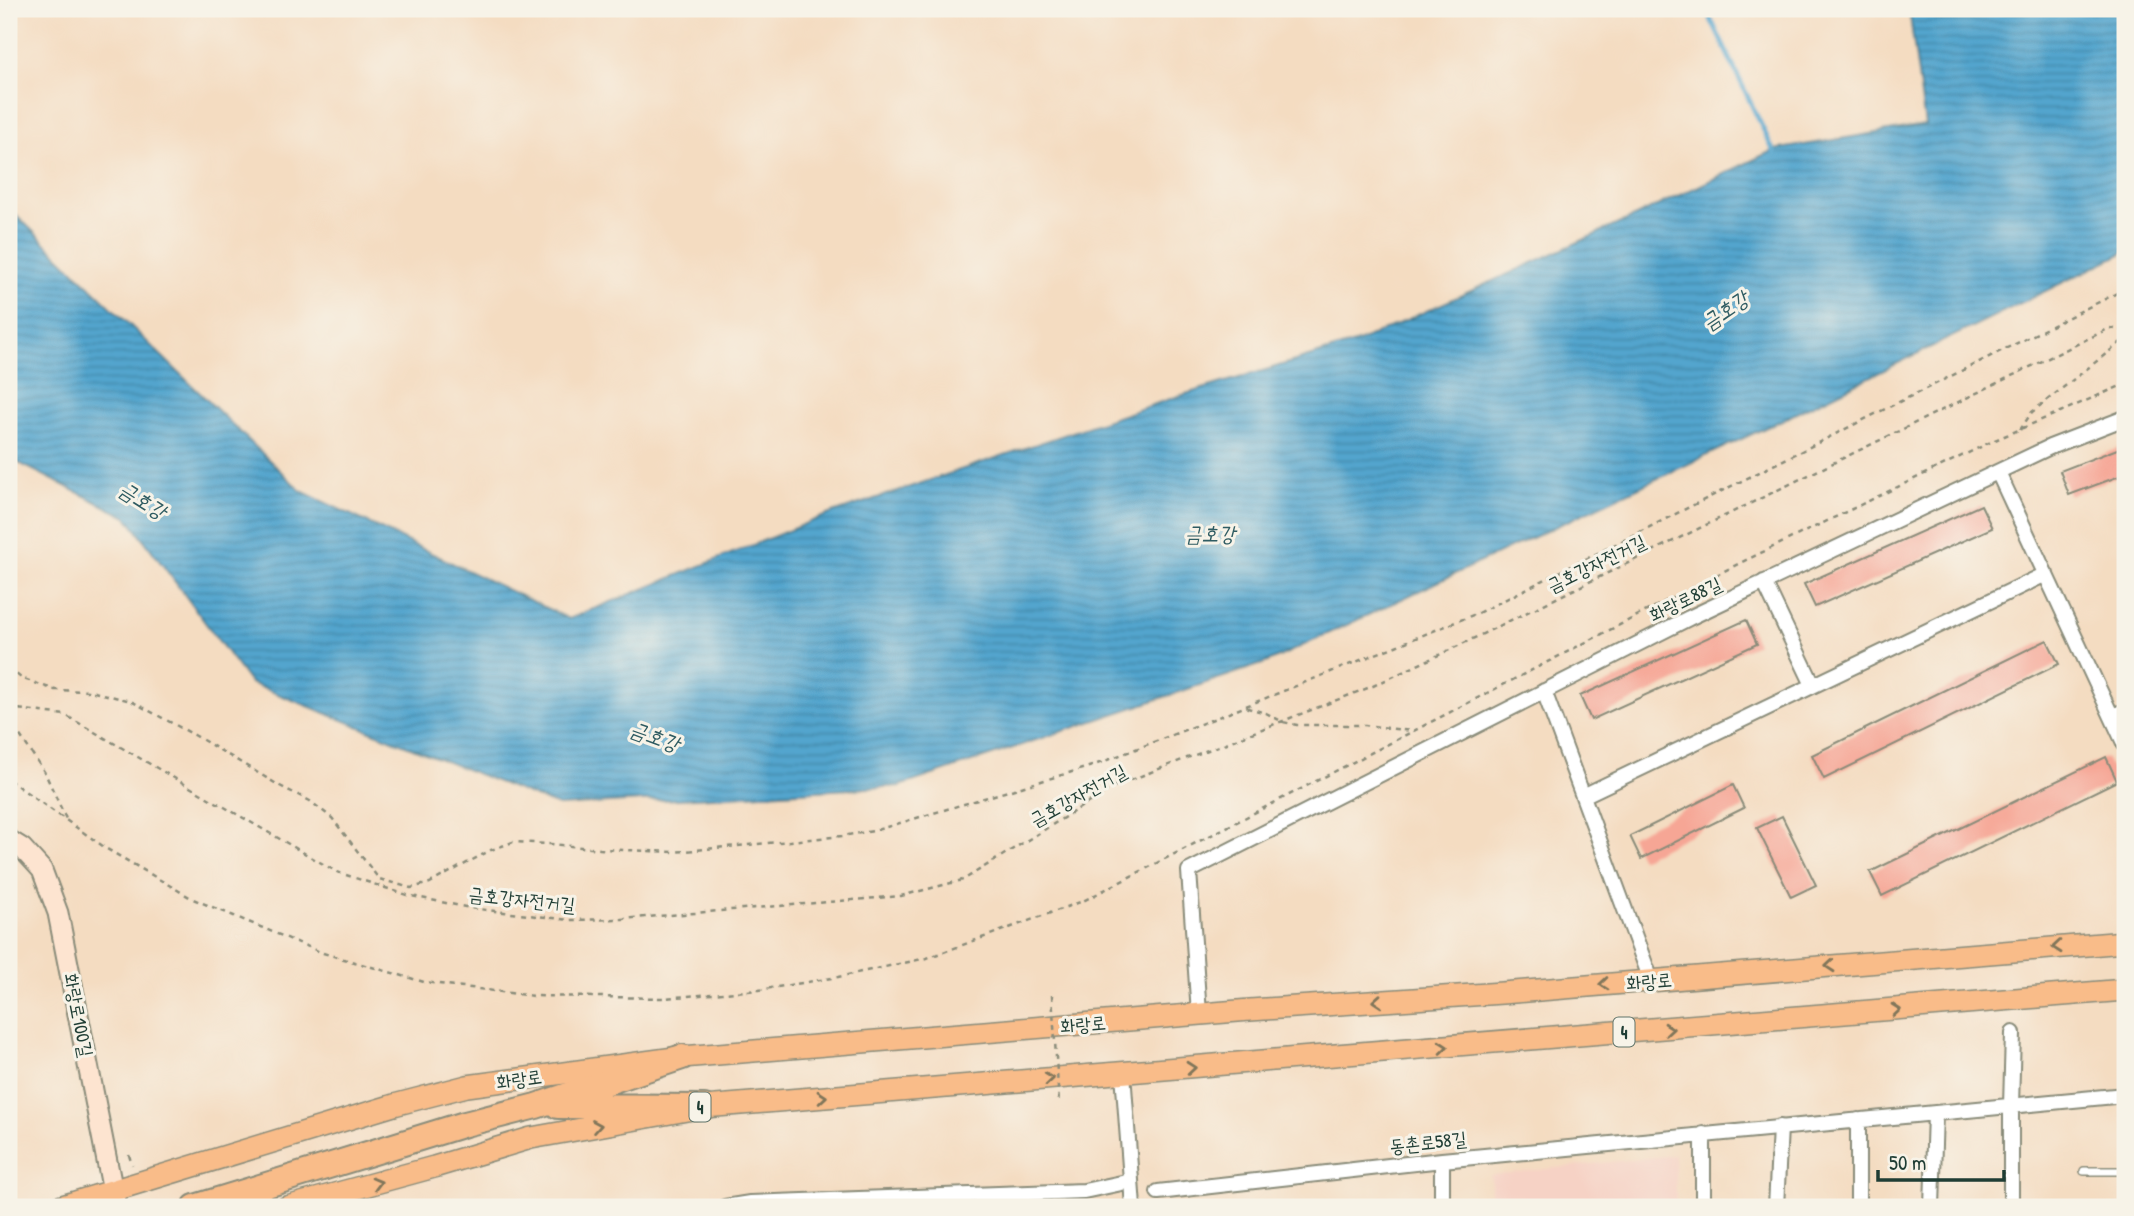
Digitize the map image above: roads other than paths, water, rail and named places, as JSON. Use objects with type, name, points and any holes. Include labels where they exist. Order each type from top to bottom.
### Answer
[{"type":"highway","points":[[195,1207],[465,1124],[537,1106],[682,1057]]},
{"type":"highway","points":[[537,1106],[704,1107]]},
{"type":"main road","name":"화랑로","points":[[60,1207],[115,1199],[394,1105],[467,1086],[682,1057],[2125,942]]},
{"type":"main road","name":"4","points":[[287,1207],[531,1138],[704,1107],[2125,990]]},
{"type":"street","name":"화랑로88길","points":[[1199,1014],[1189,871],[1764,582],[2050,447],[2125,418]]},
{"type":"street","points":[[1998,472],[2046,574],[2118,713],[2125,745]]},
{"type":"street","points":[[1583,796],[2046,574]]},
{"type":"street","points":[[1764,582],[1813,685]]},
{"type":"street","points":[[1544,691],[1651,981]]},
{"type":"street","name":"화랑로100길","points":[[9,840],[22,848],[42,870],[58,913],[115,1199]]},
{"type":"street","points":[[2011,1207],[2013,1033]]},
{"type":"street","points":[[1123,1073],[1133,1207]]},
{"type":"street","name":"동촌로58길","points":[[1158,1192],[1703,1133],[2125,1095]]},
{"type":"street","points":[[1932,1207],[1935,1113]]},
{"type":"street","points":[[1858,1120],[1858,1207]]},
{"type":"street","points":[[1776,1207],[1780,1127]]},
{"type":"street","points":[[1703,1133],[1703,1207]]},
{"type":"street","points":[[1442,1160],[1442,1207]]},
{"type":"street","points":[[726,1207],[750,1203],[1084,1191],[1132,1181]]},
{"type":"lane","points":[[2084,1171],[2125,1171]]},
{"type":"water","name":"금호강","points":[[1909,9],[2125,9],[2125,252],[1790,416],[1268,662],[900,786],[558,806],[250,683],[127,517],[9,458],[9,208],[301,491],[569,619],[827,515],[1176,397],[1358,342],[1774,150],[1925,125]]},
{"type":"waterway","points":[[1706,9],[1775,154]]}]
